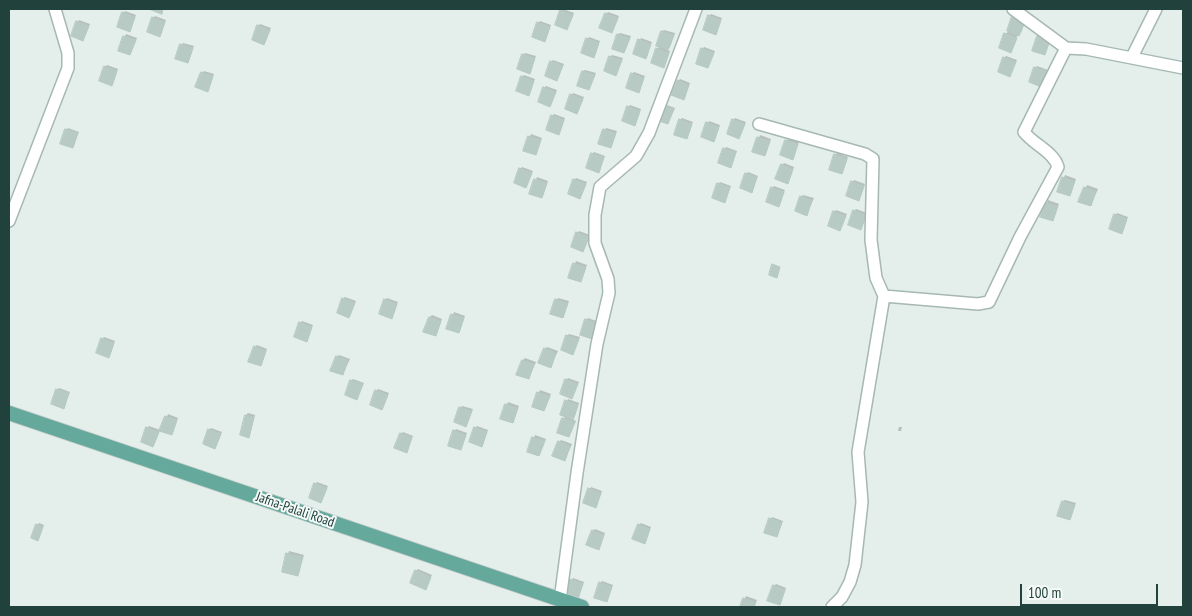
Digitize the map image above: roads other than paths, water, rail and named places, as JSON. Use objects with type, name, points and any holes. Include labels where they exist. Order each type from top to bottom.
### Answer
[{"type":"main road","name":"Jafna-Palali Road","points":[[9,413],[582,607]]},
{"type":"street","points":[[9,221],[68,68],[68,53],[55,9]]},
{"type":"street","points":[[560,600],[596,353],[609,293],[608,278],[595,243],[595,215],[600,187],[636,156],[649,133],[696,9]]},
{"type":"street","points":[[1013,9],[1066,48],[1086,49],[1183,68]]},
{"type":"street","points":[[1132,57],[1156,9]]},
{"type":"street","points":[[884,296],[978,304],[989,302],[1020,237],[1058,167],[1056,160],[1030,140],[1024,132],[1066,48]]},
{"type":"street","points":[[759,124],[865,154],[873,159],[871,240],[876,278],[884,296],[858,452],[862,502],[854,565],[850,582],[842,597],[832,607]]}]
